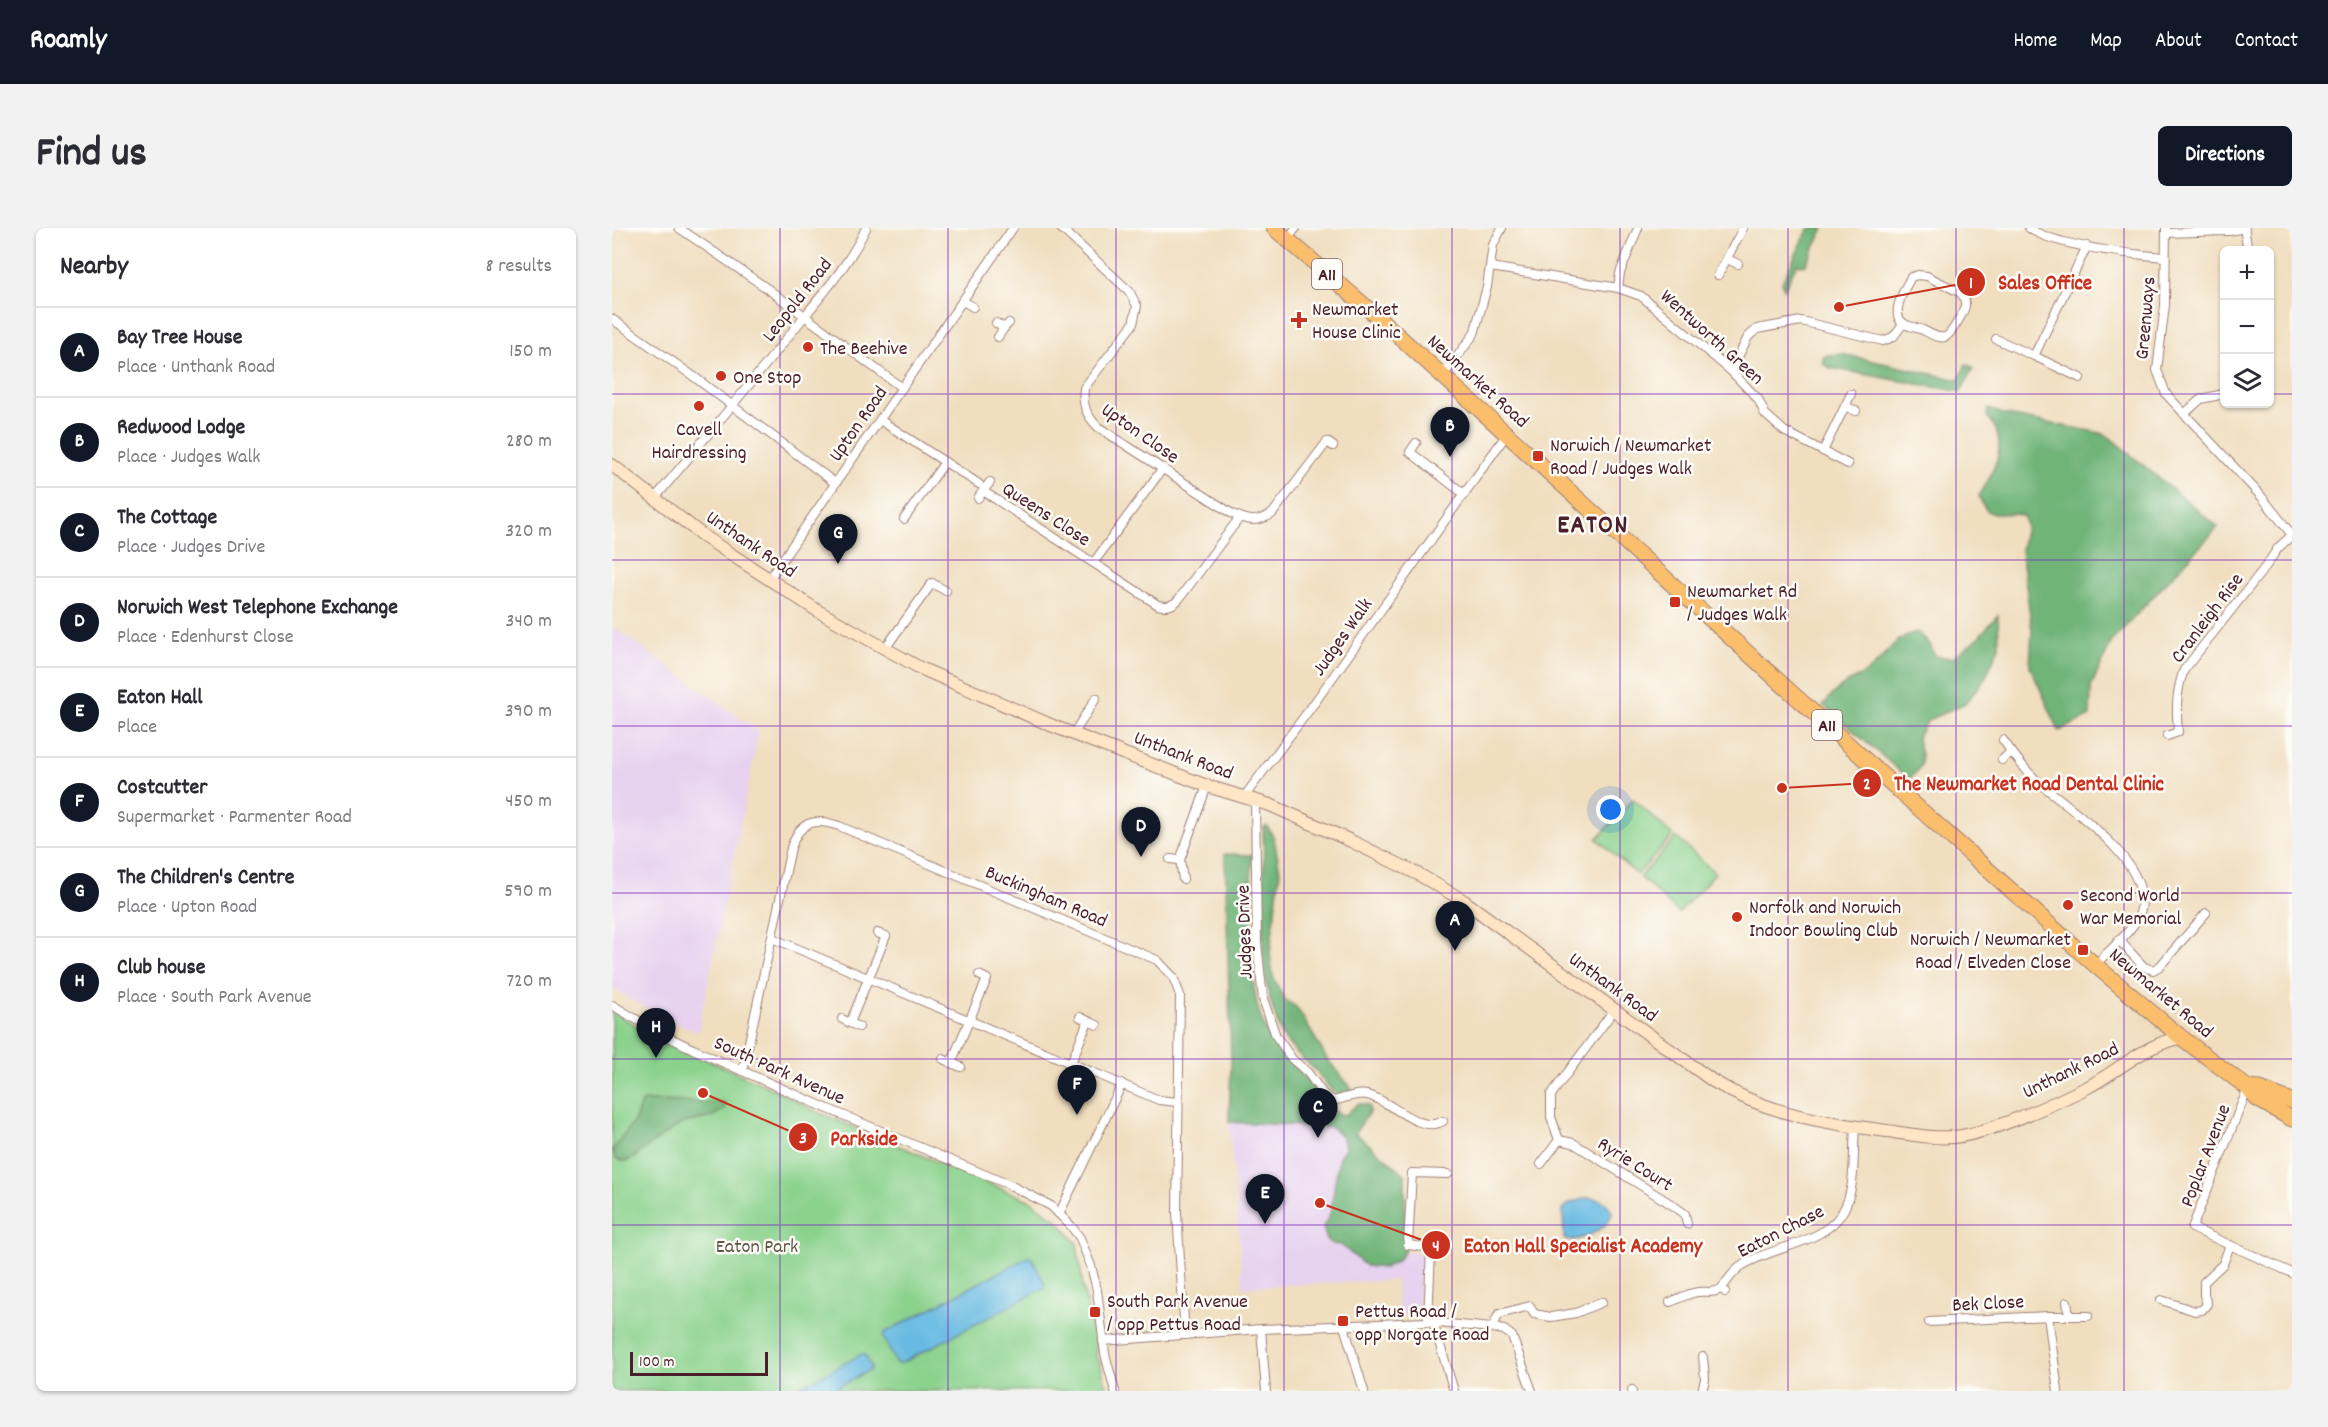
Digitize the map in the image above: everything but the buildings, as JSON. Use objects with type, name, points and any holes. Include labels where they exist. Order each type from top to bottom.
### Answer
[{"type":"highway","name":"Newmarket Road","points":[[1274,228],[1291,234],[1442,377],[1914,804],[2096,965],[2182,1038],[2248,1088],[2257,1099],[2292,1119]]},
{"type":"highway","name":"Newmarket Road","points":[[2248,1088],[2260,1089],[2292,1101]]},
{"type":"street","points":[[679,228],[902,388]]},
{"type":"street","name":"Leopold Road","points":[[655,498],[734,406],[858,245],[866,228]]},
{"type":"street","name":"Upton Road","points":[[769,579],[1013,228]]},
{"type":"street","name":"Upton Close","points":[[1060,228],[1129,291],[1137,306],[1133,324],[1084,388],[1083,399],[1090,419],[1098,427],[1240,517]]},
{"type":"street","points":[[1442,377],[1474,334],[1483,309],[1491,267],[1492,244],[1502,228]]},
{"type":"street","points":[[1618,288],[1620,273],[1638,228]]},
{"type":"street","points":[[1718,275],[1743,228]]},
{"type":"street","points":[[2029,228],[2046,237],[2087,246],[2164,257]]},
{"type":"street","points":[[2166,230],[2174,234],[2245,228],[2247,246]]},
{"type":"street","name":"Greenways","points":[[2166,230],[2164,324],[2157,370],[2166,394],[2249,484],[2292,535]]},
{"type":"street","points":[[2034,356],[2087,246]]},
{"type":"street","points":[[1727,259],[1738,264]]},
{"type":"street","name":"Wentworth Green","points":[[1491,267],[1618,288],[1641,296],[1731,371],[1758,399],[1765,414],[1784,431],[1848,464]]},
{"type":"street","points":[[1918,275],[1927,276],[1964,297],[1966,305],[1951,333],[1945,337],[1903,324],[1898,307],[1902,293],[1911,278],[1918,275]]},
{"type":"street","points":[[963,301],[973,307]]},
{"type":"street","points":[[612,319],[734,406],[835,483]]},
{"type":"street","points":[[1731,371],[1748,337],[1757,329],[1801,321],[1883,341],[1893,337],[1903,324]]},
{"type":"street","points":[[998,337],[1003,325]]},
{"type":"street","points":[[1996,339],[2080,378]]},
{"type":"street","points":[[1823,451],[1851,394]]},
{"type":"street","points":[[2184,414],[2201,399],[2220,395]]},
{"type":"street","points":[[1845,406],[1856,411]]},
{"type":"street","points":[[880,420],[945,462],[980,491]]},
{"type":"street","name":"Judges Walk","points":[[1249,798],[1315,702],[1507,435]]},
{"type":"street","points":[[1240,517],[1258,520],[1272,514],[1327,442]]},
{"type":"street","points":[[1416,443],[1408,454],[1464,494]]},
{"type":"street","points":[[904,519],[945,462]]},
{"type":"street","name":"Unthank Road","points":[[612,465],[706,538],[884,650],[956,686],[1207,786],[1249,798],[1352,841],[1418,874],[1464,902],[1713,1082],[1779,1112],[1856,1127],[1936,1137],[1965,1135],[2004,1122],[2085,1088],[2165,1041],[2182,1038]]},
{"type":"street","points":[[1094,562],[1163,468]]},
{"type":"street","points":[[2249,484],[2254,474]]},
{"type":"street","name":"Queens Close","points":[[990,482],[980,491],[1158,605],[1166,607],[1174,604],[1200,573],[1240,517]]},
{"type":"street","name":"Cranleigh Rise","points":[[2167,736],[2180,732],[2176,700],[2184,670],[2266,566],[2272,555],[2292,535]]},
{"type":"street","points":[[884,650],[932,583],[946,591]]},
{"type":"street","points":[[1074,733],[1096,698]]},
{"type":"street","points":[[2003,741],[2032,776],[2116,850],[2135,874],[2141,891],[2141,910],[2132,927],[2096,965]]},
{"type":"street","points":[[2002,760],[2011,752]]},
{"type":"street","points":[[1183,879],[1180,860],[1207,786]]},
{"type":"street","name":"Judges Drive","points":[[1249,798],[1259,970],[1263,999],[1276,1036],[1292,1059],[1308,1073],[1323,1094],[1334,1101],[1366,1095],[1420,1122],[1437,1125],[1443,1121]]},
{"type":"street","name":"Buckingham Road","points":[[743,1070],[795,836],[807,824],[817,821],[838,826],[1157,960],[1173,977],[1180,995],[1177,1213],[1185,1335]]},
{"type":"street","points":[[1170,859],[1180,860]]},
{"type":"street","points":[[2119,940],[2144,967],[2153,970],[2160,966],[2206,913]]},
{"type":"street","points":[[860,1026],[846,1021],[868,980],[886,936]]},
{"type":"street","points":[[772,938],[1159,1100],[1177,1102]]},
{"type":"street","points":[[961,1067],[947,1061],[969,1021],[986,979]]},
{"type":"street","name":"South Park Avenue","points":[[612,1005],[656,1031],[826,1108],[1036,1197],[1059,1214],[1080,1238],[1093,1272],[1103,1341],[1115,1391]]},
{"type":"street","points":[[1542,1164],[1559,1140],[1551,1095],[1614,1010]]},
{"type":"street","name":"Unthank Road","points":[[2145,1052],[2157,1038],[2161,1020]]},
{"type":"street","points":[[1071,1063],[1088,1021]]},
{"type":"street","points":[[1059,1214],[1122,1084]]},
{"type":"street","name":"Poplar Avenue","points":[[2248,1088],[2192,1228],[2292,1273]]},
{"type":"street","name":"Eaton Chase","points":[[1709,1303],[1740,1267],[1820,1232],[1841,1216],[1847,1203],[1851,1182],[1856,1127]]},
{"type":"street","name":"Ryrie Court","points":[[1559,1140],[1573,1143],[1674,1206],[1685,1214],[1687,1224]]},
{"type":"street","points":[[1448,1174],[1412,1173],[1408,1245],[1431,1248],[1430,1322],[1454,1391]]},
{"type":"street","points":[[2162,1300],[2195,1311],[2202,1310],[2207,1304],[2204,1282],[2223,1264],[2230,1245]]},
{"type":"street","points":[[1670,1302],[1700,1292],[1720,1291]]},
{"type":"street","points":[[1492,1328],[1499,1314],[1530,1306],[1534,1314],[1551,1317],[1576,1313],[1596,1300]]},
{"type":"street","points":[[2067,1302],[2069,1316]]},
{"type":"street","name":"Bek Close","points":[[2048,1316],[2058,1391]]},
{"type":"street","name":"Bek Close","points":[[1929,1322],[2088,1316]]},
{"type":"street","points":[[1103,1341],[1261,1329],[1430,1322],[1492,1328],[1504,1330],[1512,1336],[1532,1391]]},
{"type":"street","points":[[1344,1326],[1364,1391]]},
{"type":"street","points":[[1261,1329],[1266,1391]]},
{"type":"street","points":[[1702,1391],[1705,1379],[1703,1357]]},
{"type":"shaded area","points":[[612,626],[759,732],[698,1033],[632,1001],[612,987]]},
{"type":"shaded area","points":[[1229,1122],[1341,1129],[1373,1159],[1403,1248],[1406,1251],[1423,1255],[1426,1260],[1425,1270],[1420,1277],[1417,1314],[1398,1314],[1396,1280],[1243,1287]]},
{"type":"green space","points":[[1809,228],[1824,228],[1805,266],[1797,264],[1784,289],[1782,282]]},
{"type":"green space","points":[[1842,354],[1959,380],[1966,364],[1973,368],[1961,392],[1830,368],[1823,363],[1823,358],[1827,355]]},
{"type":"green space","points":[[1988,409],[2007,415],[2101,433],[2109,437],[2218,527],[2112,641],[2091,687],[2090,716],[2059,731],[2030,666],[2032,630],[2021,550],[2026,526],[2023,516],[1992,513],[1983,505],[1979,496],[1998,456],[1998,436],[1987,416]]},
{"type":"green space","points":[[1998,615],[1999,647],[1984,680],[1966,703],[1928,720],[1917,738],[1921,765],[1909,779],[1823,705],[1844,685],[1868,671],[1896,643],[1909,634],[1918,632],[1929,643],[1935,656],[1952,658],[1977,639]]},
{"type":"green space","points":[[1633,799],[1673,835],[1637,875],[1597,839]]},
{"type":"green space","points":[[1267,826],[1274,838],[1280,871],[1270,953],[1273,977],[1284,999],[1296,1007],[1327,1059],[1353,1090],[1338,1094],[1330,1089],[1287,1042],[1274,1013],[1264,968],[1262,923],[1263,831]]},
{"type":"green space","points":[[1676,837],[1715,873],[1679,913],[1640,877]]},
{"type":"green space","points":[[1225,854],[1252,855],[1250,920],[1252,968],[1259,1012],[1266,1030],[1279,1049],[1332,1110],[1346,1115],[1358,1104],[1369,1106],[1370,1111],[1355,1133],[1405,1174],[1405,1251],[1398,1260],[1384,1268],[1366,1266],[1341,1245],[1332,1244],[1327,1240],[1323,1227],[1330,1215],[1339,1157],[1345,1148],[1344,1141],[1338,1133],[1330,1127],[1229,1122],[1231,1061]]},
{"type":"green space","name":"Eaton Park","points":[[612,1011],[653,1036],[778,1091],[813,1110],[1031,1201],[1058,1221],[1077,1243],[1083,1288],[1098,1350],[1095,1352],[1096,1357],[1099,1360],[1108,1391],[612,1391]]},
{"type":"green space","points":[[645,1101],[721,1102],[725,1103],[725,1107],[711,1117],[678,1126],[630,1160],[616,1159],[613,1150],[635,1120],[641,1103]]},
{"type":"water","points":[[1587,1198],[1605,1203],[1612,1212],[1610,1218],[1600,1229],[1585,1237],[1564,1239],[1563,1210],[1570,1203]]},
{"type":"water","points":[[1028,1257],[1032,1258],[1045,1284],[1044,1288],[900,1364],[896,1363],[883,1337],[884,1333]]},
{"type":"water","points":[[862,1354],[865,1355],[871,1367],[870,1370],[831,1391],[796,1391],[796,1389]]},
{"type":"place","name":"Sales Office","points":[[1839,307]]},
{"type":"place","name":"Newmarket House Clinic","points":[[1299,320]]},
{"type":"place","name":"The Beehive","points":[[808,347]]},
{"type":"place","name":"One Stop","points":[[721,376]]},
{"type":"place","name":"Cavell Hairdressing","points":[[699,406]]},
{"type":"place","name":"Norwich / Newmarket Road / Judges Walk","points":[[1538,456]]},
{"type":"place","name":"Redwood Lodge","points":[[1450,457]]},
{"type":"place","name":"The Children's Centre","points":[[838,564]]},
{"type":"place","name":"Newmarket Rd / Judges Walk","points":[[1675,602]]},
{"type":"place","name":"The Newmarket Road Dental Clinic","points":[[1782,788]]},
{"type":"place","name":"Norwich West Telephone Exchange","points":[[1141,857]]},
{"type":"place","name":"Second World War Memorial","points":[[2068,905]]},
{"type":"place","name":"Norfolk and Norwich Indoor Bowling Club","points":[[1737,917]]},
{"type":"place","name":"Norwich / Newmarket Road / Elveden Close","points":[[2083,950]]},
{"type":"place","name":"Bay Tree House","points":[[1455,951]]},
{"type":"place","name":"Club house","points":[[656,1058]]},
{"type":"place","name":"Parkside","points":[[703,1093]]},
{"type":"place","name":"Costcutter","points":[[1077,1115]]},
{"type":"place","name":"The Cottage","points":[[1318,1138]]},
{"type":"place","name":"Eaton Hall Specialist Academy","points":[[1320,1203]]},
{"type":"place","name":"Eaton Hall","points":[[1265,1224]]},
{"type":"place","name":"South Park Avenue / opp Pettus Road","points":[[1095,1312]]},
{"type":"place","name":"Pettus Road / opp Norgate Road","points":[[1343,1321]]},
{"type":"district","name":"EATON","points":[[1593,523]]}]
